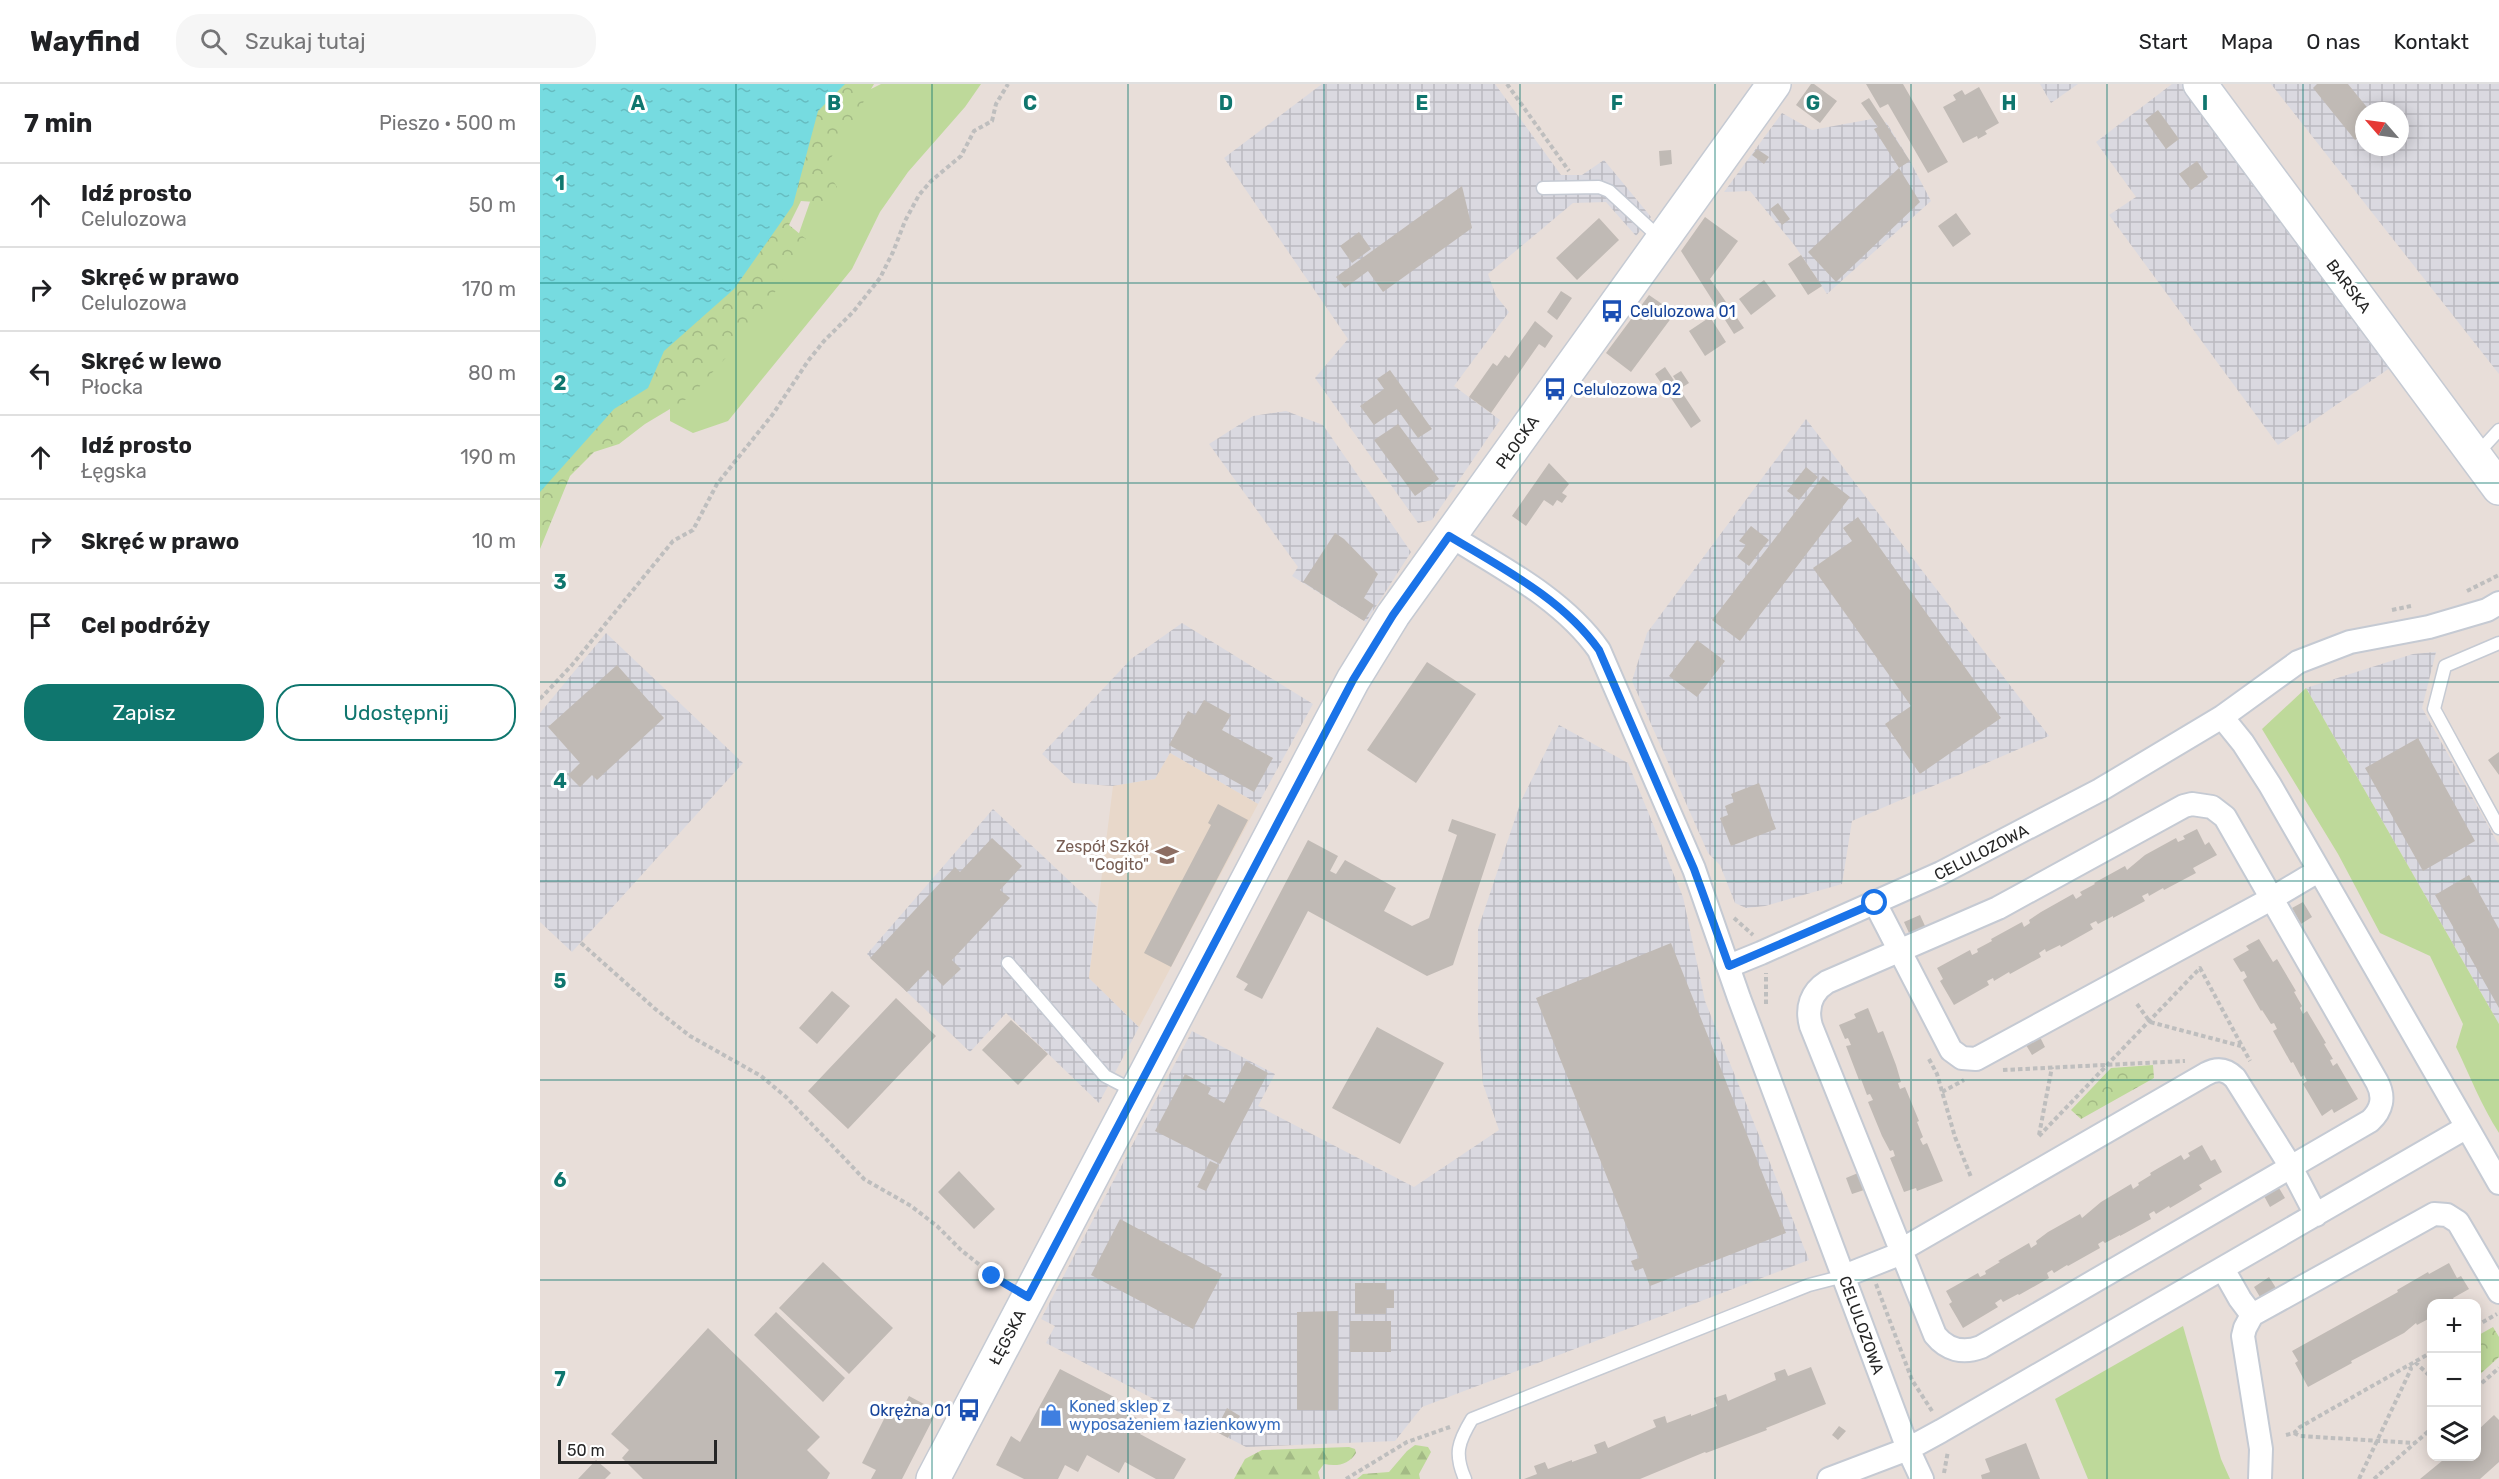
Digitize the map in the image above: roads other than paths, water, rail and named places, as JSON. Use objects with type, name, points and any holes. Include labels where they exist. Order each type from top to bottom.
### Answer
[{"type":"street","name":"PŁOCKA","points":[[1316,750],[1370,651],[1449,536],[1774,84]]},
{"type":"street","name":"BARSKA","points":[[2200,84],[2499,488]]},
{"type":"street","name":"CELULOZOWA","points":[[1449,536],[1564,611],[1587,633],[1599,650],[1694,869],[1908,1449],[1922,1479]]},
{"type":"street","points":[[2499,603],[2487,610],[2429,627],[2350,642],[2298,662],[2222,717],[2243,743],[2270,785],[2499,1183]]},
{"type":"street","name":"CELULOZOWA","points":[[1729,966],[1941,873],[2100,790],[2222,717]]},
{"type":"street","name":"ŁĘGSKA","points":[[933,1479],[1316,750]]},
{"type":"street","points":[[2192,804],[2212,807],[2225,817],[2377,1082],[2382,1098],[2381,1106],[2370,1121],[1973,1350],[1952,1349],[1935,1335],[1811,1026],[1808,1012],[1814,994],[1821,986],[1899,952],[1998,908],[2184,806],[2192,804]]},
{"type":"street","points":[[1875,903],[1951,1050],[1962,1058],[1976,1059],[2271,899],[2319,870]]},
{"type":"street","points":[[1844,1276],[1901,1251],[2211,1071],[2224,1071],[2235,1077],[2291,1167],[2316,1215]]},
{"type":"street","points":[[1829,1479],[1908,1449],[2467,1127]]},
{"type":"street","points":[[2260,1479],[2261,1449],[2243,1336],[2252,1315],[2434,1214],[2447,1215],[2458,1222],[2496,1288]]},
{"type":"street","points":[[2223,1269],[2252,1315]]},
{"type":"lane","points":[[1543,188],[1599,187],[1615,195],[1638,220],[1662,240]]},
{"type":"lane","points":[[2475,456],[2499,430]]},
{"type":"lane","points":[[2499,643],[2445,666],[2434,709],[2499,828]]},
{"type":"lane","points":[[1008,963],[1105,1076],[1136,1092]]},
{"type":"lane","points":[[1465,1479],[1458,1456],[1459,1441],[1472,1419],[1809,1285],[1844,1276]]},
{"type":"water","points":[[540,84],[845,84],[818,111],[793,205],[734,289],[664,351],[648,388],[614,409],[540,492]]},
{"type":"place","name":"Celulozowa 01","points":[[1612,311]]},
{"type":"place","name":"Celulozowa 02","points":[[1555,389]]},
{"type":"place","name":"Zespół Szkół \"Cogito\"","points":[[1167,855]]},
{"type":"place","name":"Okrężna 01","points":[[969,1410]]},
{"type":"place","name":"Koned sklep z wyposażeniem łazienkowym","points":[[1051,1415]]}]
